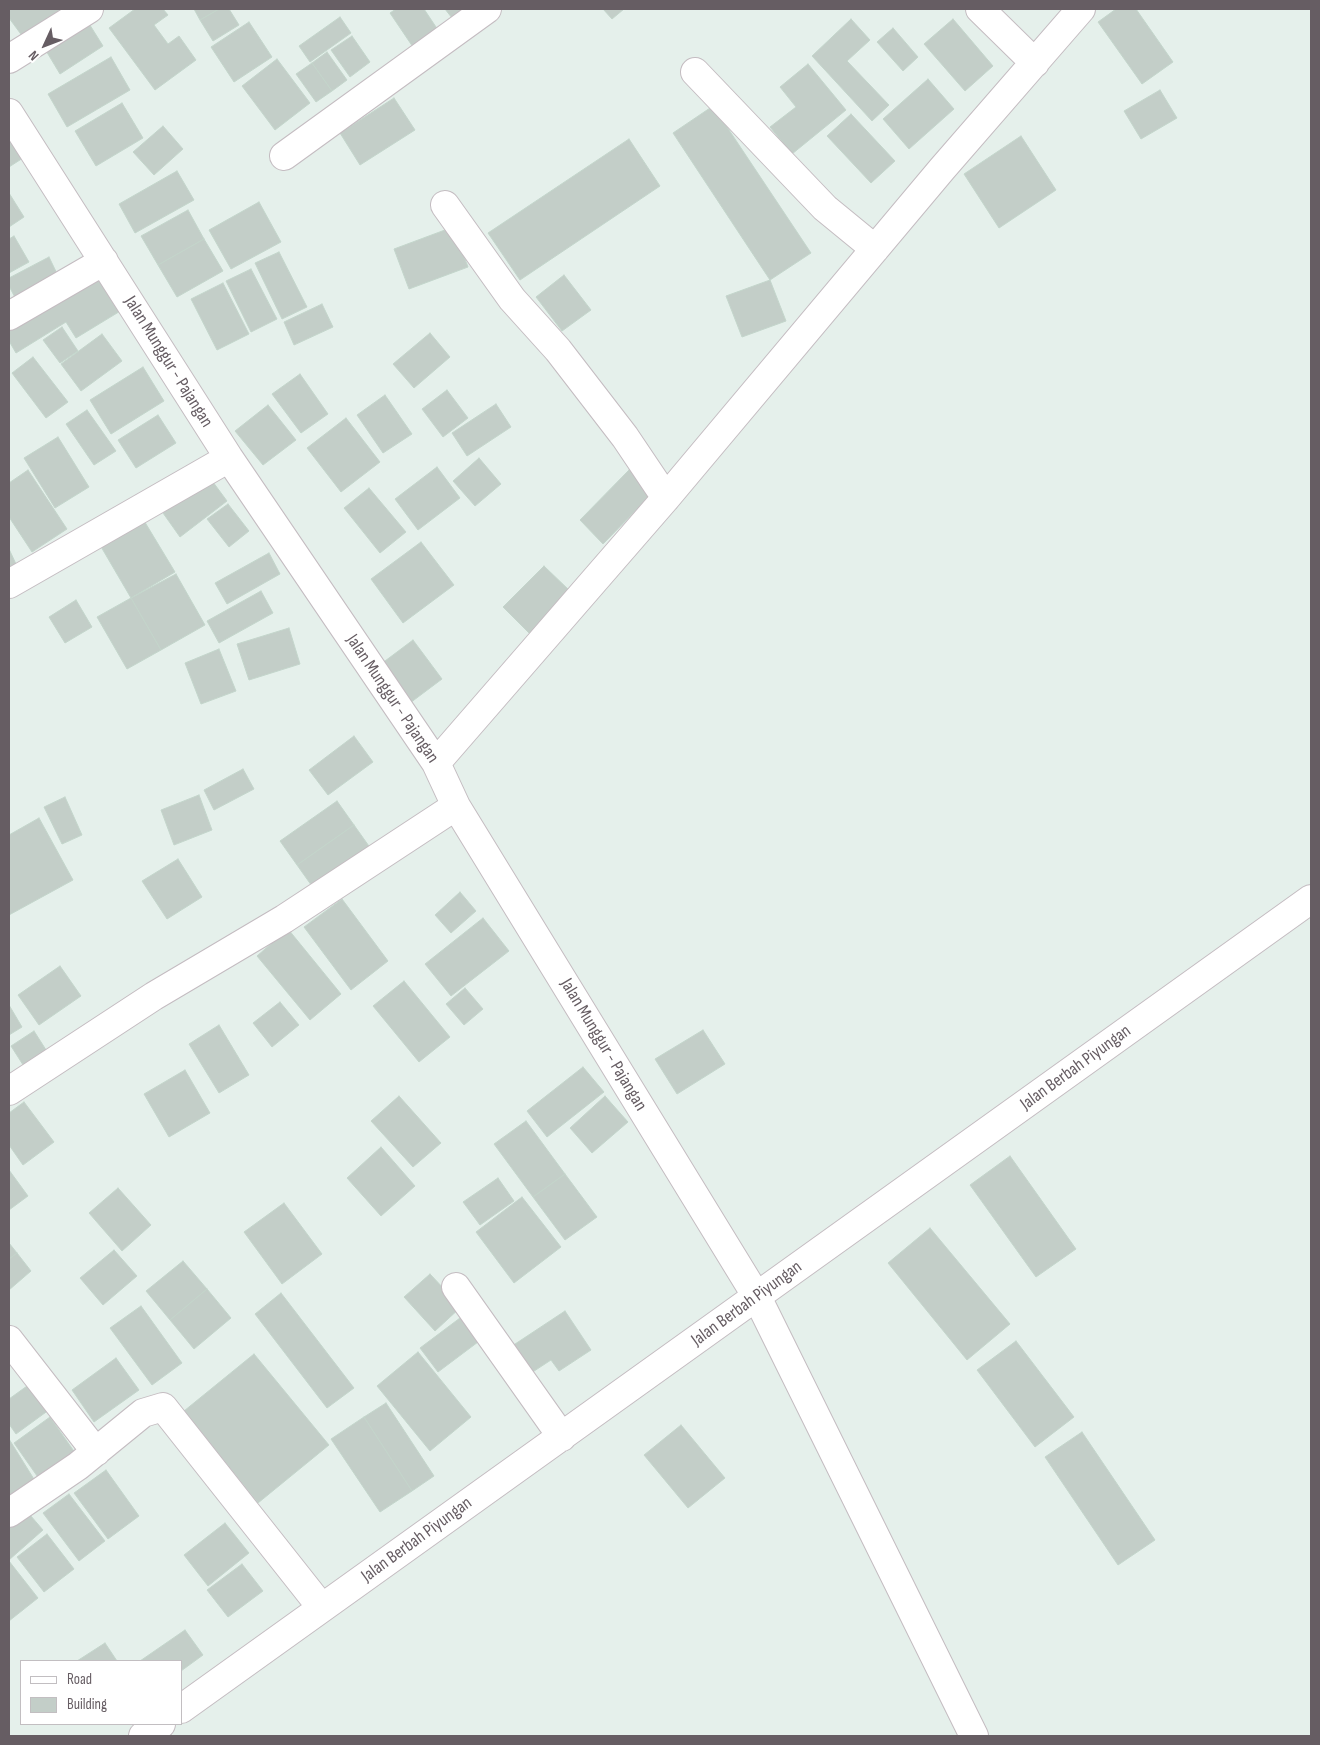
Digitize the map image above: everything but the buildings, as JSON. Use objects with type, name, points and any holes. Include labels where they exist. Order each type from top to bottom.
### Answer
[{"type":"street","points":[[9,58],[89,9]]},
{"type":"street","points":[[284,156],[488,9]]},
{"type":"street","points":[[980,9],[1035,63]]},
{"type":"street","points":[[436,763],[666,498],[796,346],[875,249],[1082,9]]},
{"type":"street","points":[[695,72],[825,208],[875,249]]},
{"type":"street","name":"Jalan Munggur - Pajangan","points":[[9,113],[229,458],[436,763],[456,806],[757,1297],[974,1736]]},
{"type":"street","points":[[445,205],[512,299],[558,350],[625,437],[666,498]]},
{"type":"street","points":[[9,316],[104,262]]},
{"type":"street","points":[[9,584],[229,458]]},
{"type":"street","points":[[9,1091],[154,996],[284,919],[456,806]]},
{"type":"street","name":"Jalan Berbah Piyungan","points":[[182,1708],[1311,899]]},
{"type":"street","points":[[456,1287],[562,1437]]},
{"type":"street","points":[[9,1340],[18,1365],[96,1452]]},
{"type":"street","points":[[9,1513],[48,1488],[144,1413],[162,1407],[322,1608]]},
{"type":"street","points":[[143,1736],[160,1725]]}]
